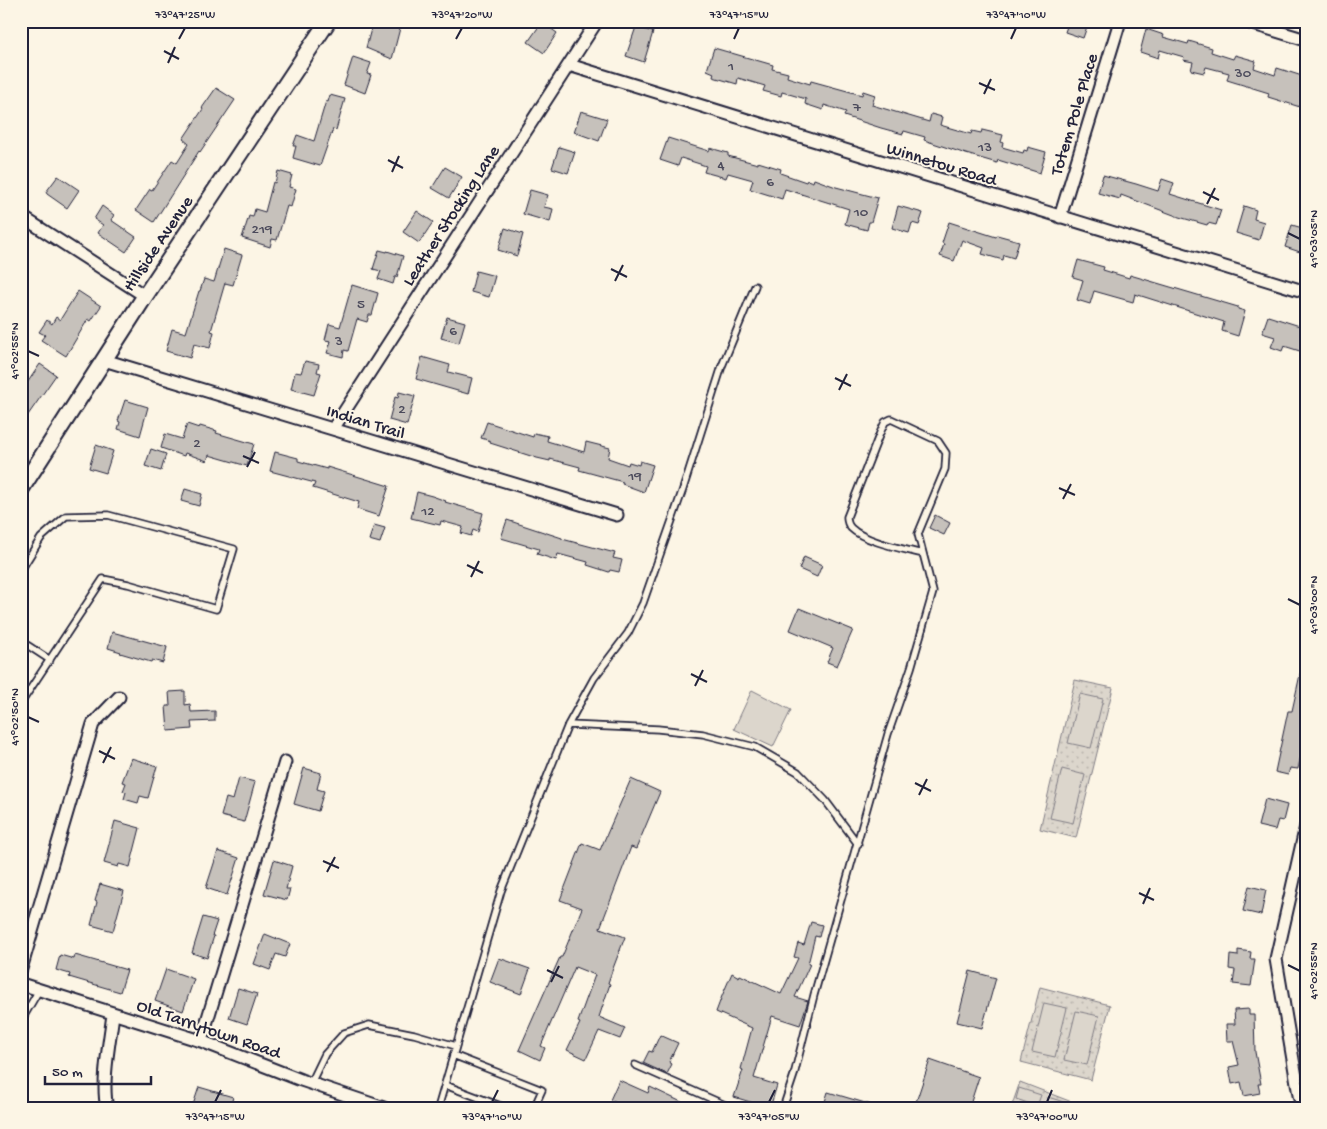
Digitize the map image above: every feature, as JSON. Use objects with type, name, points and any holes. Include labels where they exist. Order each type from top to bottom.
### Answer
[{"type":"main road","name":"Hillside Avenue","points":[[21,489],[144,296],[328,21]]},
{"type":"street","name":"Leather Stocking Lane","points":[[332,429],[597,21]]},
{"type":"street","name":"Totem Pole Place","points":[[1060,217],[1120,21]]},
{"type":"street","points":[[1244,21],[1306,40]]},
{"type":"street","name":"Winnetou Road","points":[[569,65],[1306,292]]},
{"type":"street","points":[[21,216],[144,296]]},
{"type":"street","name":"Indian Trail","points":[[104,360],[617,515]]},
{"type":"street","points":[[21,969],[93,724],[119,697]]},
{"type":"street","points":[[201,1041],[285,762]]},
{"type":"street","points":[[1303,1108],[1302,1094],[1276,959],[1306,826]]},
{"type":"street","name":"Old Tarrytown Road","points":[[21,984],[201,1041],[384,1108]]},
{"type":"street","points":[[107,1108],[107,1064],[114,1014]]},
{"type":"lane","points":[[438,1108],[501,891],[568,725],[594,678],[628,633],[643,603],[683,489],[722,366],[755,286]]},
{"type":"lane","points":[[783,1108],[794,1075],[814,995],[888,734],[911,668],[933,592],[918,534],[945,469],[946,453],[938,441],[891,419],[885,422],[880,432],[846,517],[852,530],[868,538],[923,554]]},
{"type":"lane","points":[[21,570],[41,538],[66,516],[108,515],[234,549],[216,609],[128,584],[103,579],[21,703]]},
{"type":"lane","points":[[21,642],[50,660]]},
{"type":"lane","points":[[568,725],[703,734],[755,746],[798,772],[825,800],[858,844]]},
{"type":"lane","points":[[21,1021],[39,990]]},
{"type":"lane","points":[[312,1083],[325,1054],[344,1032],[369,1025],[414,1034],[456,1046]]},
{"type":"lane","points":[[453,1055],[542,1090],[534,1108]]},
{"type":"lane","points":[[634,1065],[732,1108]]},
{"type":"lane","points":[[445,1085],[506,1108]]},
{"type":"shaded area","points":[[1075,680],[1113,688],[1076,838],[1040,829]]},
{"type":"shaded area","points":[[752,690],[791,710],[773,747],[734,729]]},
{"type":"shaded area","points":[[1080,694],[1103,699],[1091,748],[1068,743]]},
{"type":"shaded area","points":[[1062,769],[1085,775],[1073,823],[1050,818]]},
{"type":"shaded area","points":[[1040,987],[1110,1005],[1091,1080],[1021,1062]]},
{"type":"shaded area","points":[[1044,1003],[1067,1008],[1055,1057],[1032,1052]]},
{"type":"shaded area","points":[[1076,1011],[1099,1016],[1087,1065],[1064,1060]]},
{"type":"shaded area","points":[[1020,1082],[1077,1104],[1076,1108],[1011,1108]]},
{"type":"shaded area","points":[[1019,1088],[1041,1095],[1037,1106],[1016,1099]]},
{"type":"shaded area","points":[[1048,1097],[1070,1104],[1069,1108],[1045,1108]]},
{"type":"building","points":[[373,21],[400,28],[392,59],[366,48]]},
{"type":"building","points":[[1069,21],[1089,21],[1083,38],[1065,32]]},
{"type":"building","points":[[542,22],[557,33],[544,53],[528,42]]},
{"type":"building","points":[[636,27],[653,32],[644,62],[626,56]]},
{"type":"building","points":[[1146,29],[1164,35],[1163,37],[1188,44],[1189,41],[1212,48],[1211,52],[1233,59],[1235,55],[1256,61],[1254,68],[1275,75],[1277,68],[1299,75],[1306,79],[1306,87],[1300,107],[1268,97],[1269,93],[1227,80],[1229,73],[1206,67],[1204,73],[1191,70],[1193,62],[1183,60],[1184,57],[1160,50],[1158,58],[1140,52]]},
{"type":"building","points":[[714,48],[773,65],[772,69],[788,73],[787,77],[810,84],[811,81],[862,95],[863,91],[875,95],[872,105],[929,122],[931,114],[942,117],[940,125],[971,134],[972,131],[981,133],[982,130],[1003,135],[1002,147],[1023,153],[1024,150],[1027,151],[1028,147],[1046,152],[1040,173],[998,160],[997,163],[966,154],[924,140],[925,137],[904,131],[903,134],[881,128],[844,116],[846,112],[824,105],[823,110],[805,104],[806,99],[782,92],[781,96],[763,91],[765,86],[738,78],[737,84],[713,77],[714,73],[707,70]]},
{"type":"building","points":[[353,57],[371,63],[367,74],[371,75],[365,93],[344,85]]},
{"type":"building","points":[[216,88],[235,100],[199,151],[154,222],[136,210],[172,160],[177,163],[189,144],[183,139]]},
{"type":"building","points":[[330,95],[345,99],[336,130],[333,129],[320,166],[293,158],[296,146],[293,146],[297,135],[314,141],[326,101],[328,102]]},
{"type":"building","points":[[581,111],[607,119],[599,141],[574,132]]},
{"type":"building","points":[[668,138],[709,151],[710,148],[728,153],[728,156],[781,169],[780,173],[806,182],[807,180],[813,182],[814,179],[878,198],[871,222],[869,222],[867,230],[845,224],[849,209],[785,189],[782,199],[750,189],[753,180],[728,173],[726,178],[704,172],[706,166],[681,158],[678,166],[660,160]]},
{"type":"building","points":[[559,147],[575,152],[568,173],[552,168]]},
{"type":"building","points":[[445,167],[462,177],[449,198],[432,188]]},
{"type":"building","points":[[278,171],[292,175],[289,187],[296,189],[291,207],[287,206],[277,240],[272,239],[270,247],[242,238],[249,216],[253,217],[255,209],[265,212]]},
{"type":"building","points":[[1103,175],[1158,191],[1162,179],[1174,183],[1170,194],[1221,210],[1216,225],[1208,223],[1207,225],[1179,217],[1121,195],[1120,199],[1098,193]]},
{"type":"building","points":[[58,176],[79,190],[67,208],[46,192]]},
{"type":"building","points":[[530,190],[548,195],[544,207],[553,209],[550,222],[523,214]]},
{"type":"building","points":[[102,206],[114,215],[111,220],[136,237],[126,252],[98,233],[103,225],[94,219]]},
{"type":"building","points":[[898,206],[923,213],[919,225],[912,223],[909,233],[892,228]]},
{"type":"building","points":[[1244,206],[1256,210],[1254,219],[1264,222],[1259,240],[1236,233]]},
{"type":"building","points":[[417,211],[433,222],[419,243],[403,232]]},
{"type":"building","points":[[949,222],[996,237],[997,235],[1019,241],[1014,258],[1004,255],[1003,260],[982,254],[984,248],[962,240],[954,261],[940,256]]},
{"type":"building","points":[[1292,225],[1306,229],[1306,245],[1303,253],[1285,247]]},
{"type":"building","points":[[505,228],[523,234],[517,256],[498,250]]},
{"type":"building","points":[[224,249],[242,255],[233,285],[225,283],[211,331],[214,332],[210,348],[194,344],[190,358],[166,351],[172,329],[186,333],[204,279],[214,282]]},
{"type":"building","points":[[379,250],[403,256],[393,284],[378,279],[381,271],[373,269]]},
{"type":"building","points":[[1078,260],[1104,267],[1103,270],[1129,278],[1130,275],[1238,307],[1238,309],[1245,311],[1238,336],[1222,331],[1224,322],[1135,294],[1133,302],[1094,291],[1090,304],[1077,300],[1083,280],[1073,277]]},
{"type":"building","points":[[476,271],[495,276],[489,297],[471,292]]},
{"type":"building","points":[[352,285],[378,293],[372,315],[369,315],[367,322],[357,319],[348,351],[344,350],[343,357],[327,353],[331,341],[325,340],[329,324],[340,327]]},
{"type":"building","points":[[78,291],[101,306],[91,321],[88,319],[66,356],[41,340],[45,335],[39,332],[47,320],[52,324],[56,317],[60,320]]},
{"type":"building","points":[[1268,316],[1306,328],[1306,353],[1284,346],[1282,351],[1271,347],[1275,337],[1262,333]]},
{"type":"building","points":[[447,317],[465,322],[459,343],[441,338]]},
{"type":"building","points":[[422,357],[450,365],[448,372],[472,378],[468,394],[416,379]]},
{"type":"building","points":[[305,361],[319,364],[317,372],[321,373],[314,395],[291,389],[295,372],[301,373]]},
{"type":"building","points":[[40,364],[56,375],[21,425],[21,392]]},
{"type":"building","points":[[399,392],[415,396],[407,425],[389,420],[395,397],[398,398]]},
{"type":"building","points":[[125,400],[148,407],[140,436],[118,429],[120,422],[118,421]]},
{"type":"building","points":[[487,422],[533,437],[534,433],[548,436],[547,441],[584,452],[586,442],[610,448],[608,458],[628,465],[629,462],[639,465],[640,461],[653,465],[644,492],[622,484],[623,482],[579,470],[580,467],[550,459],[550,461],[537,458],[490,443],[491,441],[481,438]]},
{"type":"building","points":[[187,424],[217,431],[216,433],[254,444],[247,466],[209,455],[207,461],[185,453],[184,456],[161,448],[165,434],[182,439]]},
{"type":"building","points":[[96,445],[113,451],[106,473],[89,468]]},
{"type":"building","points":[[151,449],[166,454],[161,471],[145,466]]},
{"type":"building","points":[[275,452],[298,458],[298,461],[327,469],[327,467],[389,486],[379,516],[357,509],[359,502],[313,488],[315,483],[270,471]]},
{"type":"building","points":[[185,489],[202,494],[199,506],[181,501]]},
{"type":"building","points":[[417,492],[483,513],[478,532],[473,530],[471,536],[461,533],[463,527],[441,521],[440,525],[411,518]]},
{"type":"building","points":[[935,515],[950,523],[944,535],[929,528]]},
{"type":"building","points":[[507,520],[562,539],[615,553],[613,558],[622,560],[619,572],[610,570],[609,572],[587,565],[588,562],[558,554],[556,560],[537,554],[539,549],[501,538]]},
{"type":"building","points":[[374,525],[385,528],[380,543],[369,540]]},
{"type":"building","points":[[804,557],[822,565],[817,577],[799,569]]},
{"type":"building","points":[[799,608],[853,630],[837,666],[827,662],[833,648],[790,630]]},
{"type":"building","points":[[112,632],[167,647],[163,663],[152,660],[151,662],[108,648]]},
{"type":"building","points":[[1301,670],[1306,670],[1306,732],[1298,769],[1290,768],[1288,775],[1275,772],[1288,711],[1292,711]]},
{"type":"building","points":[[185,691],[185,705],[190,704],[191,712],[215,711],[215,721],[191,722],[192,729],[168,731],[166,706],[170,706],[169,692]]},
{"type":"building","points":[[131,758],[157,766],[148,798],[140,796],[138,803],[124,799],[126,792],[123,791],[126,783],[122,782]]},
{"type":"building","points":[[304,768],[321,773],[317,789],[324,791],[318,811],[294,804]]},
{"type":"building","points":[[239,778],[255,782],[244,822],[221,816],[226,798],[233,800]]},
{"type":"building","points":[[631,779],[660,792],[636,849],[631,847],[600,928],[625,937],[608,983],[610,984],[599,1017],[625,1028],[620,1039],[599,1031],[586,1059],[567,1050],[580,1023],[578,1022],[595,975],[575,967],[541,1046],[545,1048],[540,1060],[519,1050],[560,957],[562,957],[582,908],[560,900],[582,843],[600,850]]},
{"type":"building","points":[[1265,799],[1287,805],[1283,821],[1278,820],[1275,830],[1258,826]]},
{"type":"building","points":[[115,821],[140,828],[130,867],[119,864],[118,867],[104,863]]},
{"type":"building","points":[[218,851],[239,858],[227,895],[206,888]]},
{"type":"building","points":[[274,860],[292,866],[286,889],[290,889],[287,900],[264,894]]},
{"type":"building","points":[[100,884],[124,891],[113,931],[91,925]]},
{"type":"building","points":[[1249,886],[1266,890],[1261,915],[1243,911]]},
{"type":"building","points":[[203,917],[217,921],[207,958],[192,953]]},
{"type":"building","points":[[811,922],[822,925],[819,937],[815,936],[808,964],[810,964],[795,997],[808,1001],[800,1025],[772,1016],[754,1078],[777,1085],[770,1108],[734,1097],[743,1070],[741,1069],[752,1028],[716,1012],[732,973],[781,994],[798,958],[794,957],[798,943],[804,945]]},
{"type":"building","points":[[265,934],[290,944],[285,957],[276,954],[270,970],[254,964]]},
{"type":"building","points":[[1238,950],[1251,952],[1250,959],[1255,959],[1251,986],[1233,984],[1235,970],[1229,969],[1230,955],[1238,956]]},
{"type":"building","points":[[60,955],[74,959],[75,955],[127,970],[120,992],[69,977],[70,974],[56,970]]},
{"type":"building","points":[[499,958],[530,969],[521,994],[490,982]]},
{"type":"building","points":[[166,969],[194,979],[183,1011],[155,1001]]},
{"type":"building","points":[[970,971],[996,978],[982,1028],[957,1022]]},
{"type":"building","points":[[238,988],[257,994],[247,1024],[229,1018]]},
{"type":"building","points":[[1249,1009],[1249,1015],[1254,1015],[1255,1052],[1261,1084],[1258,1084],[1260,1093],[1244,1096],[1241,1082],[1232,1084],[1229,1067],[1239,1065],[1233,1041],[1227,1041],[1226,1024],[1235,1024],[1234,1010]]},
{"type":"building","points":[[660,1035],[678,1043],[669,1062],[672,1064],[667,1074],[643,1063],[649,1051],[652,1052]]},
{"type":"building","points":[[930,1060],[979,1077],[969,1108],[914,1108]]},
{"type":"building","points":[[619,1080],[648,1093],[650,1087],[694,1108],[628,1108],[610,1100]]},
{"type":"building","points":[[199,1087],[233,1097],[230,1108],[192,1108]]},
{"type":"building","points":[[828,1092],[872,1105],[871,1108],[823,1108]]}]
